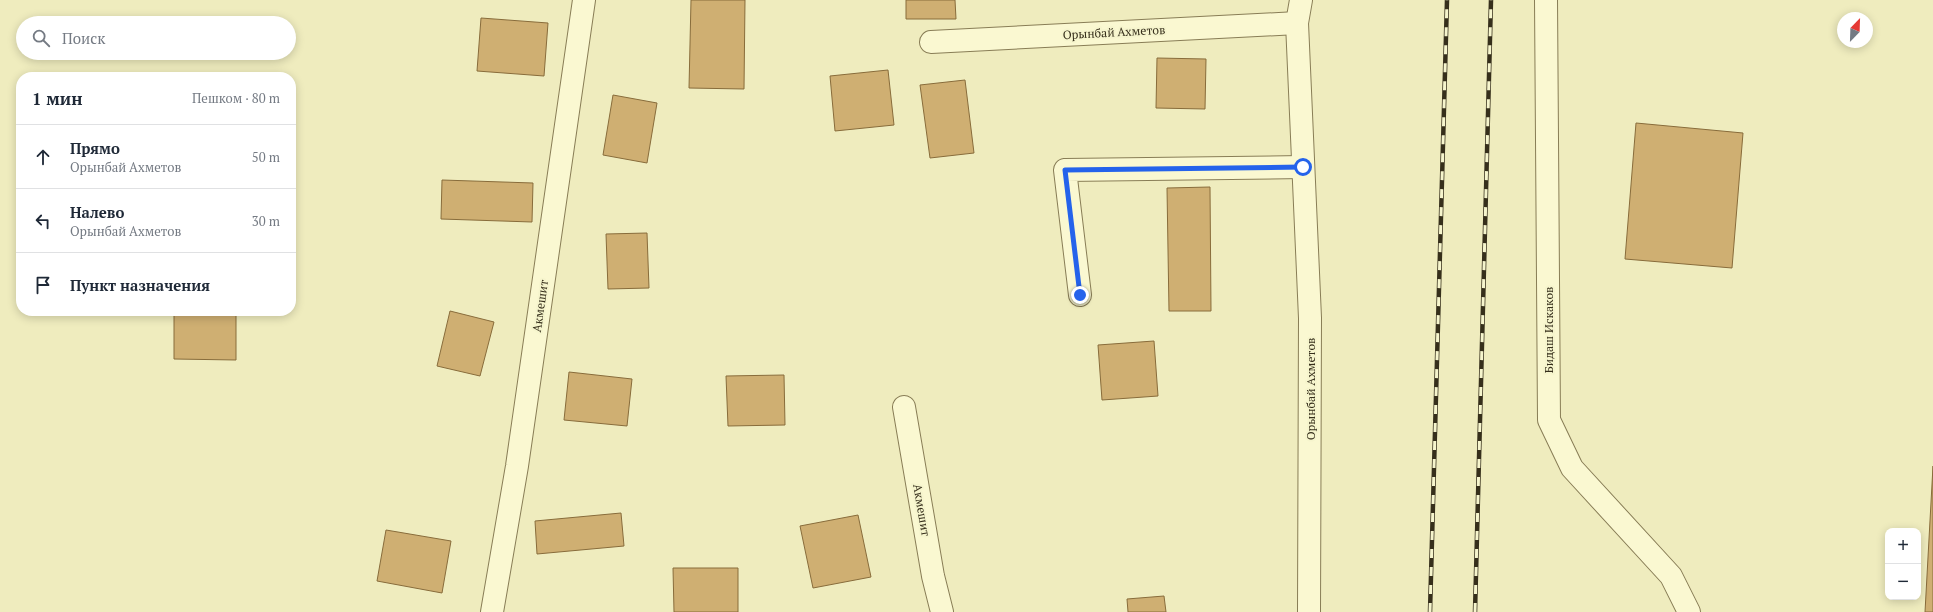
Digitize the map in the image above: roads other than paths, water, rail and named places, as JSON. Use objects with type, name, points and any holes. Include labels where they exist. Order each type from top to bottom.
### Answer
[{"type":"street","name":"Акмешит","points":[[492,612],[517,466],[584,0]]},
{"type":"street","name":"Орынбай Ахметов","points":[[1301,0],[1297,23],[1310,318],[1309,612]]},
{"type":"street","name":"Бидаш Искаков","points":[[1546,0],[1549,420],[1572,468],[1671,576],[1689,612]]},
{"type":"street","name":"Орынбай Ахметов","points":[[931,42],[1297,23]]},
{"type":"street","points":[[1080,295],[1065,170],[1303,167]]},
{"type":"street","name":"Акмешит","points":[[904,407],[933,576],[942,612]]},
{"type":"railway","points":[[1430,612],[1447,0]]},
{"type":"railway","points":[[1475,612],[1491,0]]}]
